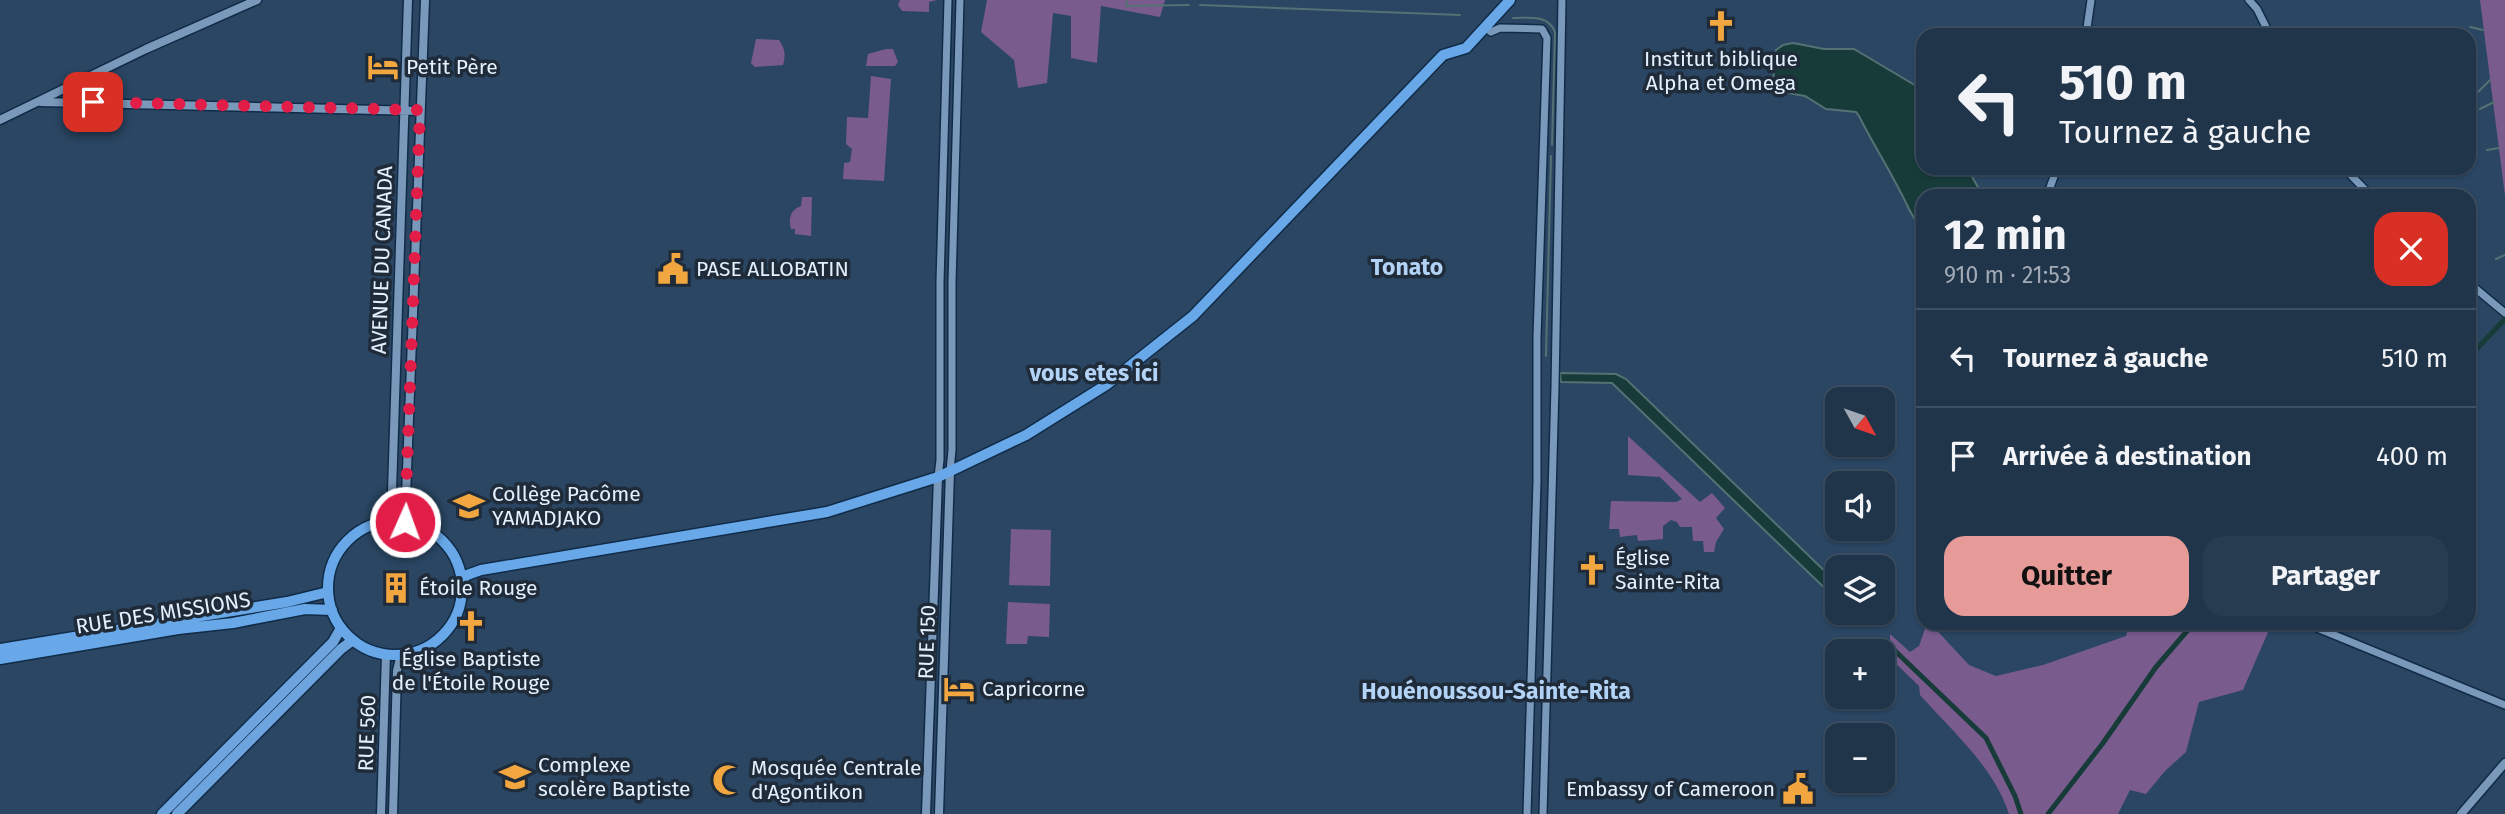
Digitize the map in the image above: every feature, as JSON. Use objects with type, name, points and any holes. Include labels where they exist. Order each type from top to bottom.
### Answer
[{"type":"highway","points":[[461,581],[467,575],[481,570],[827,512],[938,477],[1007,446],[1106,386],[1171,336],[1220,290],[1443,55],[1466,48],[1510,0]]},
{"type":"highway","points":[[391,522],[405,522],[426,529],[443,542],[455,559],[461,581],[460,604],[447,630],[426,647],[401,654],[386,654],[370,650],[353,640],[341,628],[332,610],[328,592],[331,568],[345,544],[366,528],[391,522]]},
{"type":"highway","name":"RUE DES MISSIONS","points":[[0,649],[287,602],[328,592]]},
{"type":"highway","name":"RUE DES MISSIONS","points":[[0,659],[178,629],[233,624],[305,609],[332,610]]},
{"type":"main road","name":"AVENUE DU CANADA","points":[[391,522],[408,0]]},
{"type":"main road","name":"AVENUE DU CANADA","points":[[405,522],[425,0]]},
{"type":"main road","points":[[0,120],[146,49],[254,1]]},
{"type":"main road","points":[[41,102],[420,110]]},
{"type":"main road","name":"RUE 150","points":[[939,814],[950,471]]},
{"type":"main road","name":"RUE 150","points":[[926,814],[938,477]]},
{"type":"main road","points":[[162,814],[333,642],[341,628]]},
{"type":"main road","points":[[177,814],[353,640]]},
{"type":"main road","name":"RUE 560","points":[[382,814],[386,654]]},
{"type":"main road","name":"RUE 560","points":[[393,814],[397,671],[401,654]]},
{"type":"main road","points":[[2461,814],[2505,763]]},
{"type":"street","points":[[938,477],[947,0]]},
{"type":"street","points":[[950,471],[960,0]]},
{"type":"street","points":[[1542,814],[1555,387],[1562,0]]},
{"type":"street","points":[[2087,28],[2091,0]]},
{"type":"street","points":[[2249,0],[2266,28]]},
{"type":"street","points":[[1485,27],[1491,32],[1500,28],[1542,29],[1547,37],[1537,337],[1537,481],[1527,814]]},
{"type":"street","points":[[2351,175],[2364,189]]},
{"type":"street","points":[[2476,289],[2505,313]]},
{"type":"street","points":[[2322,630],[2505,705]]},
{"type":"shaded area","points":[[900,0],[937,0],[929,2],[929,12],[902,11],[898,5]]},
{"type":"shaded area","points":[[987,0],[1165,0],[1160,17],[1101,6],[1097,63],[1071,58],[1071,16],[1053,13],[1047,83],[1018,88],[1014,60],[981,32]]},
{"type":"shaded area","points":[[2480,0],[2505,0],[2505,196]]},
{"type":"shaded area","points":[[756,39],[779,40],[784,52],[783,65],[755,67],[751,63]]},
{"type":"shaded area","points":[[1793,43],[1824,49],[1854,49],[1916,86],[1916,175],[1971,175],[1979,189],[1916,189],[1916,221],[1856,112],[1826,109],[1805,96],[1782,92],[1773,82],[1776,50]]},
{"type":"shaded area","points":[[893,49],[898,62],[895,66],[866,66],[868,54]]},
{"type":"shaded area","points":[[871,76],[891,79],[884,181],[843,179],[844,163],[850,162],[852,149],[846,144],[847,117],[868,118]]},
{"type":"shaded area","points":[[802,197],[812,197],[811,236],[795,234],[795,229],[791,229],[791,214],[801,206]]},
{"type":"shaded area","points":[[1560,373],[1616,374],[1626,379],[1825,571],[1825,588],[1612,383],[1561,382]]},
{"type":"shaded area","points":[[1628,436],[1700,502],[1712,493],[1725,508],[1716,518],[1724,529],[1716,542],[1714,552],[1704,552],[1703,541],[1693,541],[1692,527],[1680,527],[1677,522],[1671,520],[1663,526],[1663,539],[1638,541],[1637,535],[1620,537],[1619,529],[1609,529],[1611,501],[1676,502],[1682,499],[1660,477],[1628,475]]},
{"type":"shaded area","points":[[1011,529],[1051,530],[1050,586],[1009,585]]},
{"type":"shaded area","points":[[1008,602],[1050,604],[1049,637],[1028,636],[1027,644],[1006,644]]},
{"type":"shaded area","points":[[1925,630],[1936,630],[1969,665],[1996,676],[2043,665],[2126,636],[2128,630],[2269,630],[2243,690],[2199,702],[2186,752],[2165,771],[2146,794],[2130,790],[2118,814],[2009,814],[1983,765],[1920,695],[1919,686],[1895,663],[1895,639],[1890,639],[1890,634],[1910,652],[1919,646]]},
{"type":"waterway","points":[[1127,0],[1126,6],[1189,5]]},
{"type":"waterway","points":[[1200,5],[1460,15]]},
{"type":"waterway","points":[[1513,18],[1543,20],[1548,22],[1555,32],[1552,145]]},
{"type":"waterway","points":[[2470,27],[2474,28]]},
{"type":"waterway","points":[[2476,28],[2483,30]]},
{"type":"waterway","points":[[2478,92],[2490,80]]},
{"type":"waterway","points":[[2480,109],[2494,102]]},
{"type":"waterway","points":[[2487,150],[2499,148]]},
{"type":"waterway","points":[[1546,356],[1551,156]]},
{"type":"waterway","points":[[2496,259],[2505,255]]},
{"type":"waterway","points":[[2476,350],[2505,319]]},
{"type":"waterway","points":[[2048,814],[2103,743],[2156,667],[2188,630]]},
{"type":"waterway","points":[[1895,651],[1986,738],[2021,814]]},
{"type":"place","name":"Institut biblique Alpha et Omega","points":[[1721,26]]},
{"type":"place","name":"Petit Père","points":[[383,67]]},
{"type":"place","name":"PASE ALLOBATIN","points":[[673,269]]},
{"type":"place","name":"Collège Pacôme YAMADJAKO","points":[[469,506]]},
{"type":"place","name":"Église Sainte-Rita","points":[[1592,570]]},
{"type":"place","name":"Étoile Rouge","points":[[396,588]]},
{"type":"place","name":"Église Baptiste de l'Étoile Rouge","points":[[471,626]]},
{"type":"place","name":"Capricorne","points":[[959,689]]},
{"type":"place","name":"Complexe scolère Baptiste","points":[[515,777]]},
{"type":"place","name":"Mosquée Centrale d'Agontikon","points":[[728,780]]},
{"type":"place","name":"Embassy of Cameroon","points":[[1798,789]]},
{"type":"district","name":"Tonato","points":[[1407,267]]},
{"type":"district","name":"vous etes ici","points":[[1094,373]]},
{"type":"district","name":"Houénoussou-Sainte-Rita","points":[[1496,691]]},
{"type":"route","points":[[93,102],[420,110],[405,522]]}]
